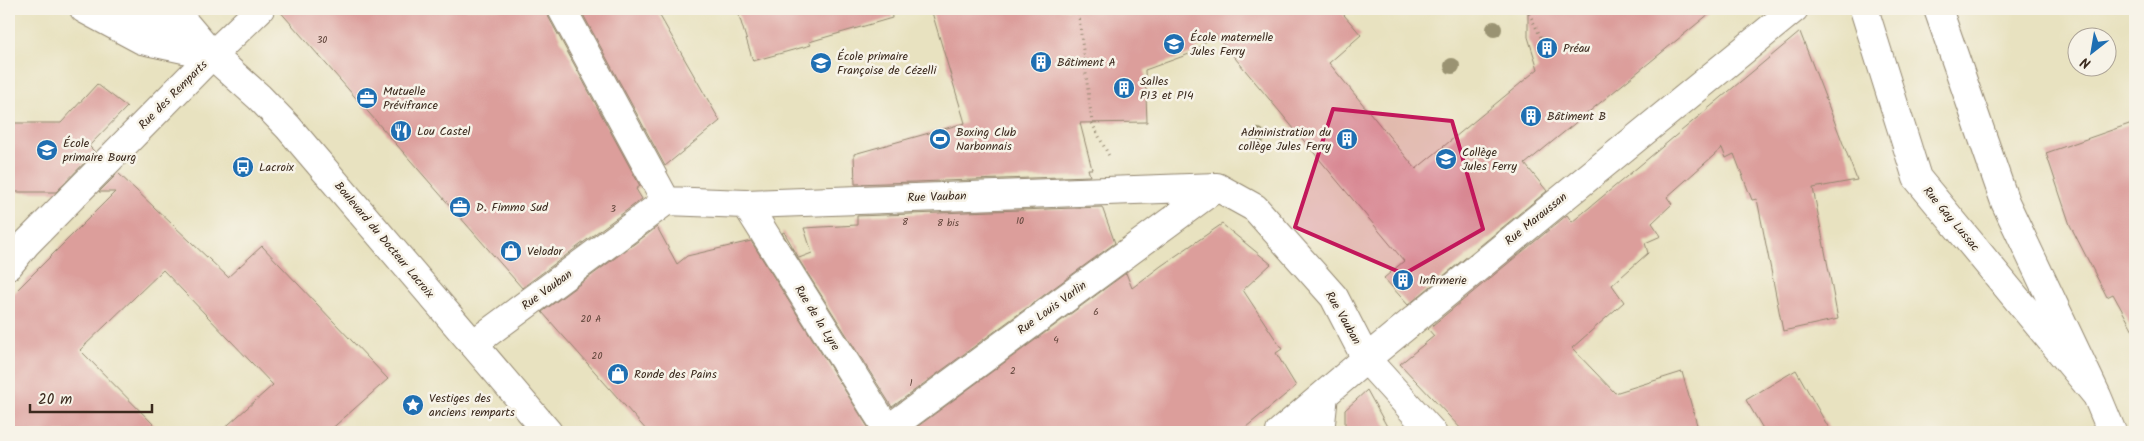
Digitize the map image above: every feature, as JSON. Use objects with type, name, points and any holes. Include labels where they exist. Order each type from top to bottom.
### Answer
[{"type":"street","points":[[84,9],[142,40],[212,55]]},
{"type":"street","name":"Boulevard du Docteur Lacroix","points":[[135,9],[212,55]]},
{"type":"street","name":"Boulevard du Docteur Lacroix","points":[[173,9],[212,55],[259,97],[288,127],[548,432]]},
{"type":"street","name":"Rue des Remparts","points":[[9,265],[26,244],[212,55],[260,9]]},
{"type":"street","points":[[562,9],[666,201]]},
{"type":"street","name":"Rue Maraussan","points":[[1280,432],[1366,359],[1794,9]]},
{"type":"street","name":"Rue Gay Lussac","points":[[1864,9],[1917,178],[2097,396]]},
{"type":"street","name":"Rue Gay Lussac","points":[[1938,9],[2005,202],[2097,396],[2112,432]]},
{"type":"street","name":"Rue Vauban","points":[[473,344],[666,201],[746,204],[1217,187],[1254,208],[1334,297],[1366,359],[1432,432]]},
{"type":"street","name":"Rue Louis Varlin","points":[[888,431],[1217,187]]},
{"type":"street","name":"Rue de la Lyre","points":[[746,204],[888,431]]},
{"type":"street","points":[[1320,432],[1324,395]]},
{"type":"path","points":[[1078,9],[1092,123],[1126,190]]},
{"type":"path","points":[[1527,9],[1551,58]]},
{"type":"highlighted area","points":[[1333,109],[1452,121],[1483,229],[1404,274],[1295,227]]},
{"type":"building","points":[[278,9],[546,9],[548,16],[640,186],[636,189],[642,199],[522,288]]},
{"type":"building","points":[[580,9],[656,9],[720,121],[665,166]]},
{"type":"building","points":[[737,9],[891,9],[892,18],[809,42],[811,45],[753,61]]},
{"type":"building","points":[[931,9],[1339,9],[1361,35],[1329,63],[1416,169],[1538,69],[1528,37],[1528,9],[1715,9],[1525,164],[1547,191],[1408,305],[1384,278],[1404,261],[1215,34],[1192,53],[1145,70],[1147,122],[1080,123],[1092,169],[1088,169],[1090,176],[855,184],[854,154],[965,123]]},
{"type":"building","points":[[1800,32],[1857,180],[1813,188],[1838,319],[1783,331],[1757,199],[1752,200],[1734,154],[1726,158],[1722,148],[1667,197],[1672,204],[1652,223],[1661,236],[1645,243],[1648,253],[1612,285],[1624,302],[1572,348],[1615,393],[1682,372],[1699,432],[1464,432],[1400,364],[1434,336],[1428,329],[1567,215],[1572,222]]},
{"type":"building","points":[[97,84],[127,107],[89,146],[95,152],[56,192],[9,192],[9,123],[61,123]]},
{"type":"building","points":[[2135,122],[2135,334],[2113,294],[2107,297],[2070,225],[2046,153]]},
{"type":"building","points":[[118,173],[228,277],[262,246],[388,379],[328,432],[220,432],[273,385],[163,270],[80,350],[161,432],[9,432],[9,298],[115,192],[99,192]]},
{"type":"building","points":[[1102,207],[1115,243],[892,407],[782,233],[784,232],[799,258],[812,253],[804,228],[857,225],[857,216]]},
{"type":"building","points":[[1222,224],[1271,264],[1243,290],[1282,349],[1276,353],[1296,386],[1240,432],[910,432],[1126,273],[1132,288]]},
{"type":"building","points":[[657,227],[677,264],[687,256],[751,241],[871,432],[648,432],[542,312]]},
{"type":"building","points":[[1796,370],[1831,432],[1765,432],[1746,400]]},
{"type":"building","points":[[1367,390],[1390,432],[1345,432],[1345,410]]},
{"type":"place","name":"École maternelle Jules Ferry","points":[[1174,44]]},
{"type":"place","name":"Préau","points":[[1547,48]]},
{"type":"place","name":"Bâtiment A","points":[[1041,62]]},
{"type":"place","name":"École primaire Françoise de Cézelli","points":[[821,63]]},
{"type":"place","name":"Salles P13 et P14","points":[[1124,88]]},
{"type":"place","name":"Mutuelle Prévifrance","points":[[367,98]]},
{"type":"place","name":"Bâtiment B","points":[[1531,116]]},
{"type":"place","name":"Lou Castel","points":[[401,131]]},
{"type":"place","name":"Boxing Club Narbonnais","points":[[940,139]]},
{"type":"place","name":"Administration du collège Jules Ferry","points":[[1347,139]]},
{"type":"place","name":"École primaire Bourg","points":[[47,150]]},
{"type":"place","name":"Collège Jules Ferry","points":[[1446,159]]},
{"type":"place","name":"Lacroix","points":[[243,167]]},
{"type":"place","name":"D. Fimmo Sud","points":[[460,207]]},
{"type":"place","name":"Velodor","points":[[511,251]]},
{"type":"place","name":"Infirmerie","points":[[1403,280]]},
{"type":"place","name":"Ronde des Pains","points":[[618,374]]},
{"type":"place","name":"Vestiges des anciens remparts","points":[[413,405]]}]
